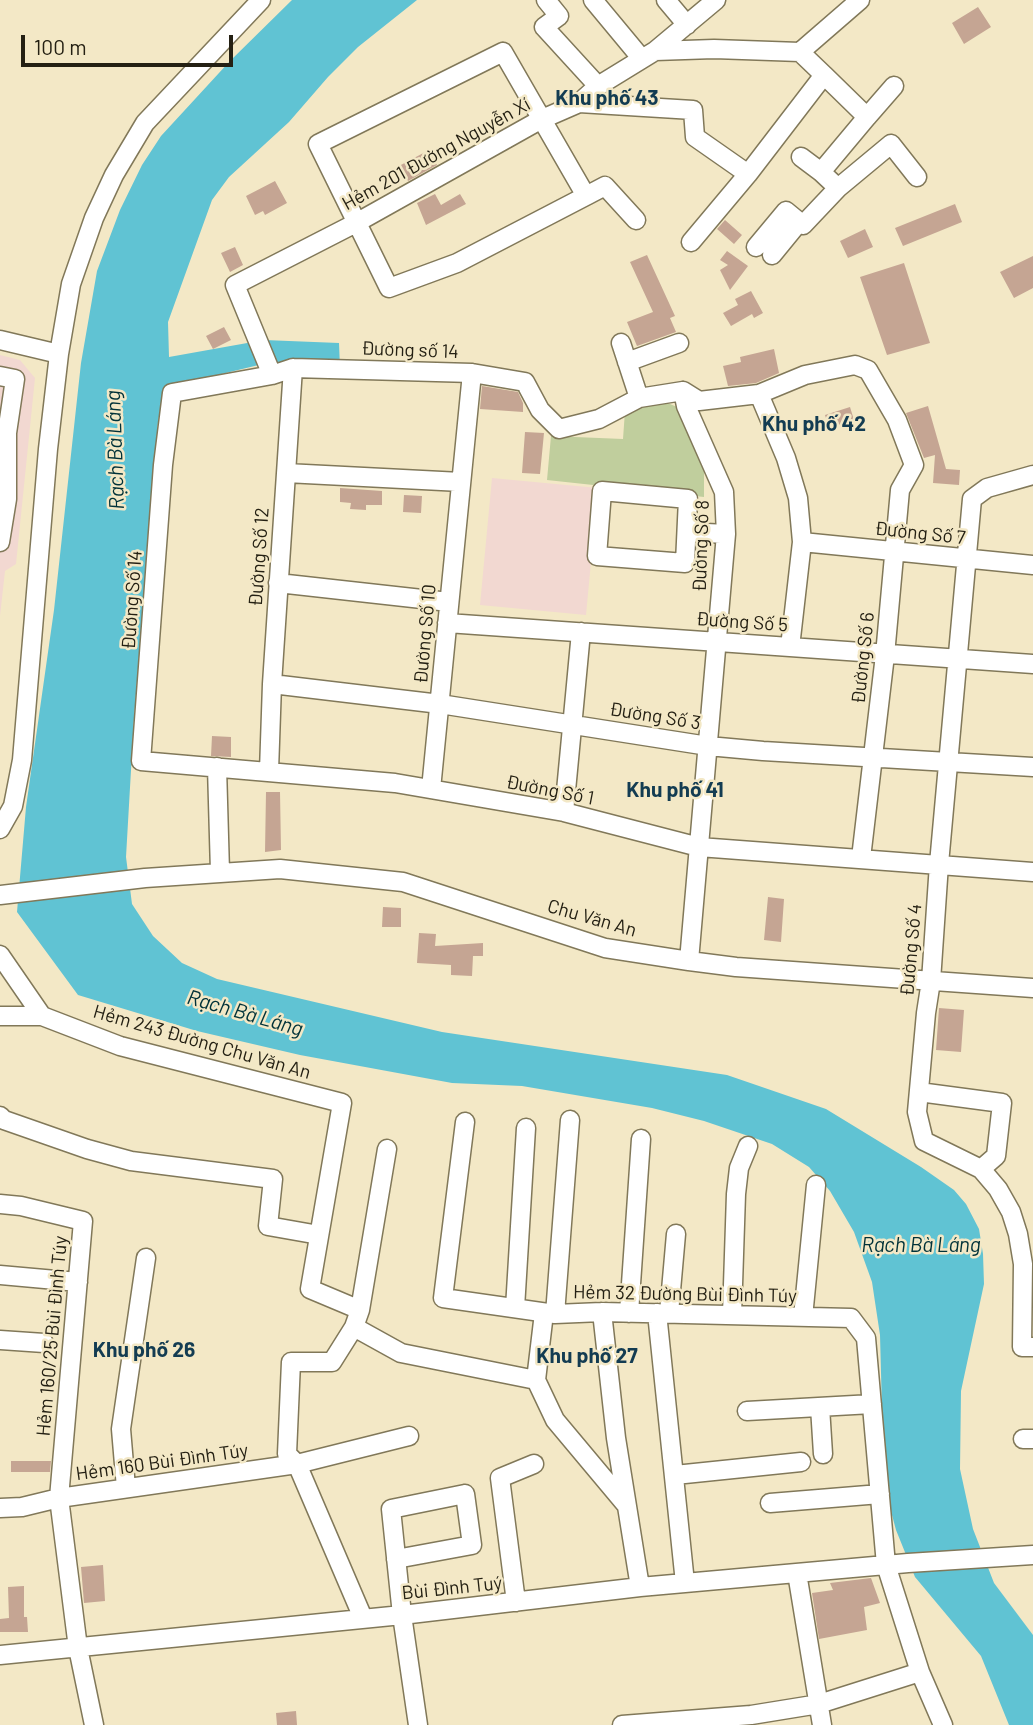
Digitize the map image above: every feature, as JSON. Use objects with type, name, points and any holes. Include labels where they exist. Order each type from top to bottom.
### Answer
[{"type":"street","points":[[0,829],[13,806],[22,760],[47,463],[59,354],[71,284],[93,218],[114,175],[145,123],[261,0]]},
{"type":"street","points":[[546,0],[559,16],[544,27],[598,86]]},
{"type":"street","points":[[593,0],[648,55],[716,0]]},
{"type":"street","points":[[666,0],[687,25]]},
{"type":"street","points":[[860,0],[800,52],[867,117]]},
{"type":"street","name":"Hẻm 201 Đường Nguyễn Xí","points":[[269,368],[235,285],[356,223],[540,120],[579,103],[598,86],[648,55],[714,49],[800,52]]},
{"type":"street","points":[[586,196],[503,52],[318,144],[389,288],[457,263],[586,196],[605,186],[636,220]]},
{"type":"street","points":[[691,242],[748,174],[824,75]]},
{"type":"street","points":[[821,172],[894,86]]},
{"type":"street","points":[[579,103],[693,110],[695,137],[748,174]]},
{"type":"street","points":[[764,251],[786,211],[803,225],[838,188],[891,144],[917,177]]},
{"type":"street","points":[[800,157],[838,188]]},
{"type":"street","points":[[0,340],[59,354]]},
{"type":"street","points":[[627,362],[679,343]]},
{"type":"street","points":[[621,344],[639,398],[683,391],[699,401],[759,394],[786,458],[798,498],[802,542],[790,647]]},
{"type":"street","name":"Đường Số 6","points":[[759,394],[805,376],[855,365],[868,370],[897,420],[914,465],[900,491],[885,655],[861,859]]},
{"type":"street","points":[[269,368],[293,368]]},
{"type":"street","name":"Đường Số 14","points":[[141,761],[163,465],[172,393],[269,368]]},
{"type":"street","name":"Đường số 14","points":[[293,368],[472,373],[525,382],[540,410],[559,429],[599,419],[639,398]]},
{"type":"street","name":"Đường Số 12","points":[[269,771],[278,583],[293,368]]},
{"type":"street","name":"Đường Số 10","points":[[431,789],[472,373]]},
{"type":"street","points":[[0,376],[15,379],[3,432],[7,499],[0,542]]},
{"type":"street","name":"Đường Số 8","points":[[683,391],[686,406],[724,492],[726,534],[689,961]]},
{"type":"street","points":[[286,473],[461,482]]},
{"type":"street","name":"Đường Số 4","points":[[1033,475],[987,488],[972,499],[931,981],[917,1112],[924,1141],[981,1169],[998,1189],[1011,1212],[1023,1264],[1022,1347],[1033,1347]]},
{"type":"street","points":[[602,491],[688,499],[687,532],[684,563],[597,556],[602,491]]},
{"type":"street","points":[[687,532],[726,534]]},
{"type":"street","name":"Đường Số 7","points":[[802,542],[1033,565]]},
{"type":"street","points":[[278,583],[449,602]]},
{"type":"street","name":"Đường Số 5","points":[[447,623],[1033,664]]},
{"type":"street","points":[[564,812],[581,632]]},
{"type":"street","name":"Đường Số 3","points":[[272,684],[440,704],[708,746],[1033,767]]},
{"type":"street","name":"Đường Số 1","points":[[141,761],[395,783],[564,812],[699,848],[1033,872]]},
{"type":"street","points":[[217,767],[219,872]]},
{"type":"street","name":"Chu Văn An","points":[[0,895],[145,878],[280,869],[403,881],[605,948],[689,961],[1033,988]]},
{"type":"street","points":[[0,955],[42,1016]]},
{"type":"street","points":[[0,1016],[42,1016]]},
{"type":"street","name":"Hẻm 243 Đường Chu Văn An","points":[[42,1016],[120,1046],[342,1103],[320,1235]]},
{"type":"street","points":[[919,1092],[1002,1103],[996,1156],[981,1169]]},
{"type":"street","points":[[0,1116],[4,1120],[88,1149],[131,1161],[273,1179],[268,1226],[320,1235],[310,1289],[357,1318],[401,1353],[536,1380]]},
{"type":"street","points":[[570,1120],[549,1314],[536,1380],[555,1420],[628,1507]]},
{"type":"street","name":"Hẻm 32 Đường Bùi Đình Túy","points":[[465,1122],[443,1298],[549,1314],[602,1312],[851,1318],[866,1338],[886,1565],[920,1672],[943,1725]]},
{"type":"street","points":[[514,1308],[526,1128]]},
{"type":"street","points":[[629,1313],[641,1139]]},
{"type":"street","points":[[732,1315],[736,1194],[739,1168],[748,1146]]},
{"type":"street","points":[[363,1618],[297,1464],[287,1454],[291,1362],[332,1362],[357,1318],[387,1149]]},
{"type":"street","points":[[803,1317],[816,1185]]},
{"type":"street","name":"Hẻm 160/25 Bùi Đình Túy","points":[[0,1204],[21,1206],[83,1221],[59,1498]]},
{"type":"street","points":[[676,1234],[663,1313],[674,1475],[685,1583]]},
{"type":"street","points":[[126,1488],[121,1429],[146,1258]]},
{"type":"street","points":[[0,1275],[78,1283]]},
{"type":"street","points":[[602,1312],[616,1438],[640,1587]]},
{"type":"street","points":[[0,1340],[44,1343]]},
{"type":"street","points":[[747,1411],[872,1404]]},
{"type":"street","points":[[820,1407],[823,1454]]},
{"type":"street","name":"Hẻm 160 Bùi Đình Túy","points":[[94,1725],[78,1648],[59,1498],[297,1464],[410,1436]]},
{"type":"street","points":[[674,1475],[801,1462]]},
{"type":"street","points":[[516,1602],[500,1478],[534,1464]]},
{"type":"street","points":[[396,1559],[472,1545],[465,1494],[391,1509],[396,1559],[402,1615],[418,1725]]},
{"type":"street","points":[[770,1503],[880,1494]]},
{"type":"street","points":[[0,1508],[22,1507],[59,1498]]},
{"type":"street","name":"Bùi Đình Tuý","points":[[0,1655],[402,1615],[640,1587],[908,1563],[1033,1555]]},
{"type":"street","points":[[797,1573],[821,1725]]},
{"type":"street","points":[[622,1725],[751,1715],[819,1704],[920,1672]]},
{"type":"shaded area","points":[[0,355],[20,360],[35,378],[16,564],[5,571],[0,616]]},
{"type":"shaded area","points":[[492,478],[598,488],[586,615],[480,605]]},
{"type":"green space","points":[[663,401],[677,407],[704,464],[704,497],[547,480],[551,436],[623,439],[625,411],[631,406]]},
{"type":"water","name":"Rạch Bà Láng","points":[[292,0],[417,0],[358,47],[289,122],[229,177],[212,200],[168,322],[169,357],[264,340],[339,343],[340,368],[271,362],[168,387],[163,393],[158,422],[134,718],[126,857],[132,904],[153,936],[182,963],[217,979],[442,1032],[727,1075],[826,1109],[954,1190],[966,1204],[979,1229],[984,1284],[961,1391],[960,1469],[973,1529],[994,1583],[1033,1635],[1033,1725],[1009,1725],[981,1656],[915,1577],[896,1530],[884,1485],[880,1335],[872,1282],[854,1232],[830,1191],[809,1167],[772,1144],[704,1121],[652,1108],[522,1086],[452,1083],[300,1055],[197,1031],[78,995],[17,912],[26,807],[54,610],[81,363],[97,271],[120,210],[142,165],[161,136],[230,61]]},
{"type":"building","points":[[978,7],[991,27],[964,44],[952,23]]},
{"type":"building","points":[[429,150],[437,165],[408,181],[399,166]]},
{"type":"building","points":[[275,181],[287,203],[265,215],[263,211],[255,215],[246,196]]},
{"type":"building","points":[[435,194],[441,205],[460,194],[466,204],[426,225],[417,203]]},
{"type":"building","points":[[955,204],[962,222],[903,246],[895,228]]},
{"type":"building","points":[[725,220],[742,235],[734,244],[717,229]]},
{"type":"building","points":[[865,229],[873,247],[848,258],[840,241]]},
{"type":"building","points":[[235,247],[243,265],[230,272],[221,253]]},
{"type":"building","points":[[727,251],[748,266],[730,290],[720,270],[728,265],[720,260]]},
{"type":"building","points":[[647,255],[675,316],[670,318],[676,332],[637,346],[627,322],[653,312],[630,262]]},
{"type":"building","points":[[1033,256],[1033,288],[1014,298],[1000,272]]},
{"type":"building","points":[[904,263],[930,343],[887,355],[860,277]]},
{"type":"building","points":[[751,291],[763,313],[754,318],[752,314],[731,326],[723,313],[738,305],[735,299]]},
{"type":"building","points":[[224,327],[231,340],[213,349],[206,336]]},
{"type":"building","points":[[774,349],[779,373],[756,383],[728,386],[723,366],[741,362],[740,357]]},
{"type":"building","points":[[482,386],[518,392],[523,403],[523,412],[480,409]]},
{"type":"building","points":[[928,406],[946,469],[960,470],[959,485],[933,483],[935,455],[924,458],[906,413]]},
{"type":"building","points":[[850,407],[854,420],[829,428],[825,415]]},
{"type":"building","points":[[525,432],[544,433],[540,474],[522,473]]},
{"type":"building","points":[[340,488],[382,491],[382,505],[366,505],[366,510],[350,509],[351,503],[340,502]]},
{"type":"building","points":[[404,495],[422,496],[421,513],[403,512]]},
{"type":"building","points":[[212,736],[231,737],[231,757],[211,756]]},
{"type":"building","points":[[266,792],[280,792],[281,850],[265,852]]},
{"type":"building","points":[[768,897],[784,899],[781,942],[764,940]]},
{"type":"building","points":[[383,907],[401,908],[401,927],[382,927]]},
{"type":"building","points":[[419,933],[436,934],[435,946],[483,943],[483,956],[473,956],[472,976],[451,975],[451,965],[417,963]]},
{"type":"building","points":[[939,1008],[964,1010],[961,1052],[936,1050]]},
{"type":"building","points":[[11,1461],[51,1461],[50,1472],[11,1472]]},
{"type":"building","points":[[103,1565],[105,1601],[84,1603],[81,1567]]},
{"type":"building","points":[[871,1578],[880,1603],[864,1607],[867,1630],[819,1639],[812,1593],[833,1590],[830,1583]]},
{"type":"building","points":[[24,1586],[24,1617],[27,1617],[28,1632],[0,1632],[0,1619],[9,1618],[8,1587]]},
{"type":"building","points":[[296,1711],[297,1725],[277,1725],[276,1713]]},
{"type":"district","name":"Khu phố 43","points":[[607,98]]},
{"type":"district","name":"Khu phố 42","points":[[814,424]]},
{"type":"district","name":"Khu phố 41","points":[[675,790]]},
{"type":"district","name":"Khu phố 26","points":[[144,1350]]},
{"type":"district","name":"Khu phố 27","points":[[587,1356]]}]
